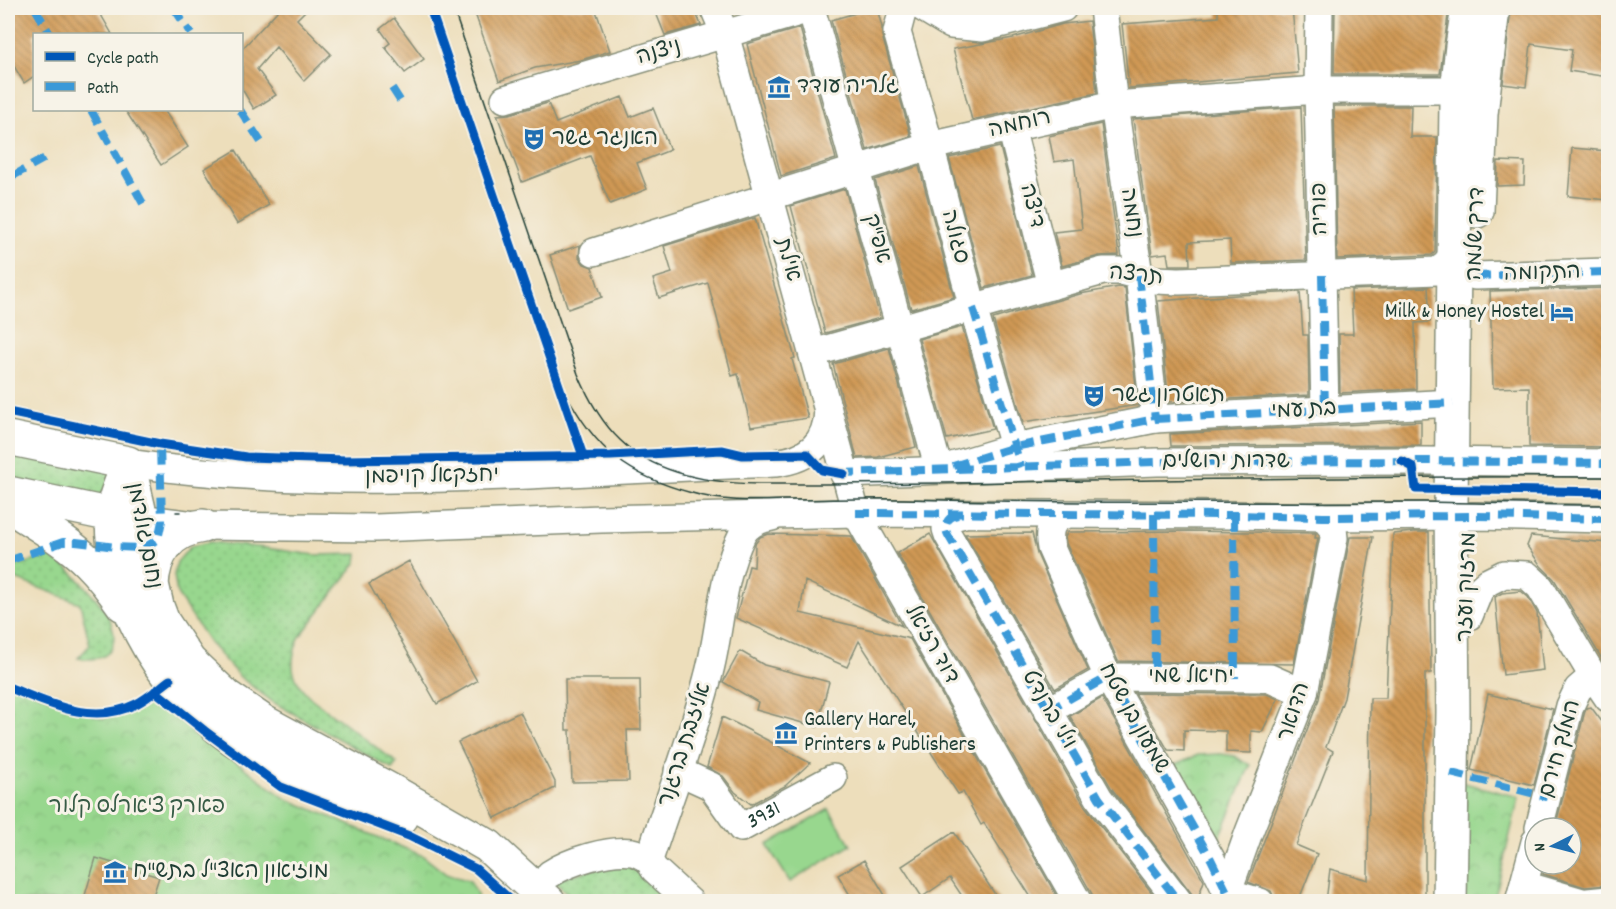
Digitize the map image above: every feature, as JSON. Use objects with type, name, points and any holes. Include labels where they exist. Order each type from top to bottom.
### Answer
[{"type":"main road","name":"דרך שלמה","points":[[1462,461],[1452,403],[1456,245],[1456,101],[1468,8]]},
{"type":"main road","name":"דרך שלמה","points":[[1462,461],[1475,276],[1481,114],[1492,8]]},
{"type":"main road","name":"יחזקאל קויפמן","points":[[8,438],[128,463]]},
{"type":"main road","name":"מרזוק ועזר","points":[[1450,902],[1452,712],[1462,461]]},
{"type":"main road","name":"נחום גולדמן","points":[[128,463],[127,516],[119,571],[136,623],[170,680],[187,699],[246,748],[291,772],[394,814],[541,884]]},
{"type":"main road","points":[[8,493],[127,516]]},
{"type":"main road","points":[[8,505],[86,560],[106,581],[136,623]]},
{"type":"main road","name":"נחום גולדמן","points":[[127,516],[144,548],[152,588],[163,622],[189,661],[226,696],[264,722],[464,831],[541,884]]},
{"type":"main road","name":"מרזוק ועזר","points":[[1452,712],[1462,685],[1469,616],[1461,517]]},
{"type":"main road","points":[[152,588],[155,560],[167,544],[183,531],[203,526]]},
{"type":"street","name":"אילת","points":[[714,8],[725,34],[856,513]]},
{"type":"street","name":"ניצנה","points":[[505,99],[812,8]]},
{"type":"street","name":"אפ\"ק","points":[[812,8],[939,470]]},
{"type":"street","name":"סגולה","points":[[906,8],[902,13],[897,32],[973,308],[1018,457]]},
{"type":"street","points":[[923,8],[951,25],[983,28],[1063,8]]},
{"type":"street","name":"נחמה","points":[[1103,8],[1113,105],[1139,275],[1155,419]]},
{"type":"street","name":"פוריה","points":[[1319,8],[1318,90],[1325,410]]},
{"type":"street","name":"רוחמה","points":[[594,252],[930,146],[1113,105],[1318,90],[1442,90],[1451,93],[1456,101]]},
{"type":"street","name":"דיצה","points":[[1011,127],[1051,286]]},
{"type":"street","name":"תרצה","points":[[813,353],[1103,271],[1120,271],[1155,280],[1179,281],[1437,271],[1444,267],[1456,245]]},
{"type":"street","name":"התקומה","points":[[1475,276],[1608,272]]},
{"type":"street","name":"בת עמי","points":[[1018,457],[1155,419],[1452,403]]},
{"type":"street","name":"יחזקאל קויפמן","points":[[128,463],[216,473],[345,478],[428,478],[775,463],[798,459],[814,448],[824,432],[828,410]]},
{"type":"street","name":"שדרות ירושלים","points":[[844,474],[939,470],[1018,457],[1157,462],[1608,463]]},
{"type":"street","points":[[127,516],[203,526],[376,528],[856,513],[1223,514],[1608,519]]},
{"type":"street","name":"דוד רזיאל","points":[[856,513],[1078,902]]},
{"type":"street","name":"אליזבת ברגנר","points":[[649,860],[708,677],[729,572],[743,533],[749,525],[782,514]]},
{"type":"street","name":"וילי ברנדט","points":[[961,515],[947,522],[948,535],[1099,798],[1179,902]]},
{"type":"street","name":"שמעון בן שטח","points":[[1065,515],[1052,524],[1049,538],[1051,548],[1108,677],[1226,897]]},
{"type":"street","name":"אליזבת ברגנר","points":[[682,517],[701,524],[715,533],[725,548],[729,572]]},
{"type":"street","name":"הדואר","points":[[1226,897],[1304,693],[1334,538],[1333,529],[1323,517]]},
{"type":"street","points":[[1469,616],[1480,589],[1488,582],[1504,574],[1527,575],[1540,587],[1600,676],[1608,698]]},
{"type":"street","name":"המלך חירם","points":[[1542,816],[1570,706],[1578,689],[1600,676]]},
{"type":"street","name":"יחיאל שמי","points":[[1048,711],[1108,677],[1270,678],[1304,693]]},
{"type":"street","name":"3931","points":[[678,771],[711,786],[741,828],[833,778]]},
{"type":"street","points":[[541,884],[562,866],[616,851],[634,853],[649,860],[654,869],[690,902]]},
{"type":"street","points":[[1526,876],[1521,893],[1582,902]]},
{"type":"street","points":[[1226,897],[1260,902]]},
{"type":"street","points":[[1588,902],[1608,900]]},
{"type":"green space","points":[[8,446],[117,469],[107,502],[8,482]]},
{"type":"green space","points":[[210,542],[315,555],[358,554],[357,562],[299,638],[293,656],[294,671],[300,685],[312,699],[397,763],[392,769],[273,702],[240,677],[211,645],[177,594],[174,575],[177,562],[191,546]]},
{"type":"green space","points":[[54,555],[96,598],[112,624],[114,637],[111,649],[101,657],[78,658],[90,645],[80,603],[13,578],[8,580],[8,568]]},
{"type":"green space","name":"פארק צ'ארלס קלור","points":[[8,682],[104,719],[147,696],[285,798],[423,856],[446,874],[470,881],[478,901],[8,901]]},
{"type":"green space","points":[[1198,755],[1234,756],[1250,765],[1212,856],[1173,766]]},
{"type":"green space","points":[[1460,782],[1519,797],[1494,901],[1458,902]]},
{"type":"green space","points":[[829,809],[851,845],[790,882],[767,845]]},
{"type":"green space","points":[[621,862],[638,870],[666,901],[575,901],[553,880]]},
{"type":"building","points":[[8,8],[97,8],[111,33],[33,33],[33,77],[24,83],[8,56]]},
{"type":"building","points":[[280,8],[308,8],[297,19],[331,54],[304,81],[276,47],[257,69],[276,95],[254,109],[243,91],[243,48]]},
{"type":"building","points":[[473,8],[595,8],[610,51],[581,60],[535,68],[499,81]]},
{"type":"building","points":[[654,8],[694,8],[701,25],[665,35]]},
{"type":"building","points":[[877,8],[882,36],[911,136],[867,150],[831,20]]},
{"type":"building","points":[[1218,8],[1292,8],[1298,73],[1129,88],[1122,24],[1218,17]]},
{"type":"building","points":[[1335,8],[1449,8],[1440,74],[1334,74]]},
{"type":"building","points":[[1511,8],[1608,8],[1608,77],[1569,71],[1572,50],[1531,44],[1526,87],[1503,84]]},
{"type":"building","points":[[394,18],[424,59],[405,73],[385,47],[390,43],[380,29]]},
{"type":"building","points":[[1089,21],[1097,93],[972,120],[953,49],[1013,38],[1063,24]]},
{"type":"building","points":[[800,28],[836,159],[781,176],[747,44]]},
{"type":"building","points":[[622,97],[630,117],[653,108],[670,150],[637,163],[647,189],[610,204],[590,156],[522,182],[497,115],[548,103],[556,123]]},
{"type":"building","points":[[1334,106],[1411,106],[1410,137],[1437,137],[1435,252],[1432,255],[1337,259]]},
{"type":"building","points":[[1301,107],[1306,260],[1231,263],[1230,240],[1189,242],[1190,265],[1169,265],[1167,253],[1152,255],[1133,119]]},
{"type":"building","points":[[126,111],[165,111],[188,147],[161,165]]},
{"type":"building","points":[[1101,124],[1119,255],[1099,256],[1062,266],[1054,232],[1082,229],[1074,159],[1054,162],[1049,136]]},
{"type":"building","points":[[1000,147],[1032,275],[984,288],[949,158]]},
{"type":"building","points":[[1572,148],[1608,151],[1608,200],[1568,196]]},
{"type":"building","points":[[236,150],[269,205],[237,224],[204,169]]},
{"type":"building","points":[[1498,161],[1525,162],[1524,185],[1497,186]]},
{"type":"building","points":[[919,166],[954,297],[911,309],[875,180]]},
{"type":"building","points":[[845,189],[880,318],[825,333],[791,206]]},
{"type":"building","points":[[755,218],[795,358],[792,359],[808,418],[751,427],[738,374],[732,376],[708,283],[659,298],[653,279],[672,273],[664,246]]},
{"type":"building","points":[[580,245],[579,257],[584,264],[592,267],[602,297],[568,309],[550,255]]},
{"type":"building","points":[[1428,287],[1430,322],[1415,323],[1416,389],[1340,393],[1339,334],[1353,334],[1351,290]]},
{"type":"building","points":[[1125,288],[1138,405],[1023,422],[993,319],[1080,294]]},
{"type":"building","points":[[1608,288],[1608,447],[1529,446],[1529,387],[1493,388],[1490,291]]},
{"type":"building","points":[[1300,292],[1303,335],[1308,335],[1309,395],[1169,402],[1158,301]]},
{"type":"building","points":[[962,327],[993,429],[947,439],[919,339]]},
{"type":"building","points":[[889,348],[916,447],[878,457],[857,458],[833,364]]},
{"type":"building","points":[[1421,421],[1421,445],[1171,446],[1170,434]]},
{"type":"building","points":[[1068,532],[1316,533],[1315,538],[1318,538],[1294,664],[1118,661],[1065,537]]},
{"type":"building","points":[[1429,532],[1431,673],[1425,673],[1425,902],[1326,902],[1330,869],[1368,880],[1370,698],[1386,698],[1393,534]]},
{"type":"building","points":[[1032,533],[1037,554],[1088,670],[1055,689],[965,534]]},
{"type":"building","points":[[768,534],[851,536],[902,626],[805,581],[800,613],[910,639],[1060,902],[1034,902],[984,823],[981,825],[963,792],[958,794],[859,641],[847,667],[736,618],[749,566],[754,567],[755,544],[760,537]]},
{"type":"building","points":[[930,534],[1085,806],[1159,902],[1094,902],[1092,894],[897,553]]},
{"type":"building","points":[[1531,536],[1608,543],[1608,669],[1554,579],[1541,566],[1527,546]]},
{"type":"building","points":[[1350,537],[1373,537],[1344,698],[1326,747],[1333,751],[1296,845],[1317,854],[1298,902],[1279,902],[1275,900],[1271,891],[1248,882],[1319,699]]},
{"type":"building","points":[[409,561],[477,681],[437,704],[369,584]]},
{"type":"building","points":[[1521,591],[1528,597],[1537,613],[1543,670],[1503,675],[1495,597],[1502,593]]},
{"type":"building","points":[[740,651],[764,665],[829,682],[817,727],[756,710],[758,702],[723,682]]},
{"type":"building","points":[[565,679],[640,679],[641,730],[627,730],[629,781],[572,782],[570,730],[566,730]]},
{"type":"building","points":[[1135,693],[1267,694],[1278,699],[1262,732],[1251,731],[1251,753],[1226,752],[1226,731],[1184,730],[1184,751],[1168,750]]},
{"type":"building","points":[[1488,694],[1553,709],[1534,785],[1471,770]]},
{"type":"building","points":[[1102,698],[1204,881],[1199,895],[1195,898],[1112,789],[1070,716]]},
{"type":"building","points":[[1591,707],[1608,730],[1608,885],[1585,887],[1549,876],[1583,876],[1583,816],[1558,816],[1586,708]]},
{"type":"building","points":[[520,712],[555,782],[555,788],[495,818],[458,742]]},
{"type":"building","points":[[722,717],[810,763],[785,786],[751,804],[735,792],[723,776],[707,767]]},
{"type":"building","points":[[954,832],[1000,902],[966,902],[950,878],[922,897],[902,866]]},
{"type":"building","points":[[96,858],[159,877],[151,902],[83,902]]},
{"type":"building","points":[[864,860],[889,902],[854,902],[838,875]]},
{"type":"tram line","points":[[434,8],[565,391],[576,412],[601,445],[616,458],[649,478],[703,496],[749,501],[889,499],[1608,505]]},
{"type":"tram line","points":[[453,8],[582,383],[601,418],[613,433],[634,452],[667,469],[703,479],[758,484],[1608,477]]},
{"type":"marked path","points":[[35,8],[49,33]]},
{"type":"marked path","points":[[174,8],[190,33]]},
{"type":"marked path","points":[[392,88],[401,102]]},
{"type":"marked path","points":[[92,111],[146,209]]},
{"type":"marked path","points":[[241,111],[263,145]]},
{"type":"marked path","points":[[11,177],[45,158]]},
{"type":"marked path","points":[[1475,276],[1608,272]]},
{"type":"marked path","points":[[1139,275],[1155,419]]},
{"type":"marked path","points":[[1322,275],[1325,410]]},
{"type":"marked path","points":[[973,308],[1021,467]]},
{"type":"marked path","points":[[953,466],[1015,447],[1155,419],[1453,403]]},
{"type":"marked path","points":[[8,561],[63,542],[144,548],[158,539],[162,521],[160,444]]},
{"type":"marked path","points":[[841,473],[1157,462],[1608,463]]},
{"type":"marked path","points":[[856,513],[1477,516],[1608,519]]},
{"type":"marked path","points":[[1154,514],[1155,677]]},
{"type":"marked path","points":[[958,515],[947,522],[948,535],[1099,798],[1179,902]]},
{"type":"marked path","points":[[1234,515],[1235,678]]},
{"type":"marked path","points":[[1048,711],[1108,677],[1211,859],[1227,892]]},
{"type":"marked path","points":[[1451,773],[1547,797]]},
{"type":"cycle path","points":[[430,8],[583,456]]},
{"type":"cycle path","points":[[8,412],[160,444],[246,457],[345,460],[611,456],[722,450],[743,455],[807,454],[822,470],[844,474]]},
{"type":"cycle path","points":[[1402,461],[1413,467],[1416,489],[1608,492]]},
{"type":"cycle path","points":[[8,687],[70,710],[103,713],[136,704],[170,680]]},
{"type":"cycle path","points":[[155,691],[281,787],[409,836],[476,869],[513,902]]},
{"type":"place","name":"גלריה עודד","points":[[779,87]]},
{"type":"place","name":"האנגר גשר","points":[[534,139]]},
{"type":"place","name":"Milk & Honey Hostel","points":[[1562,312]]},
{"type":"place","name":"תאטרון גשר","points":[[1094,396]]},
{"type":"place","name":"Gallery Harel, Printers & Publishers","points":[[786,733]]},
{"type":"place","name":"מוזיאון האצ\"ל בתש\"ח","points":[[115,872]]}]
